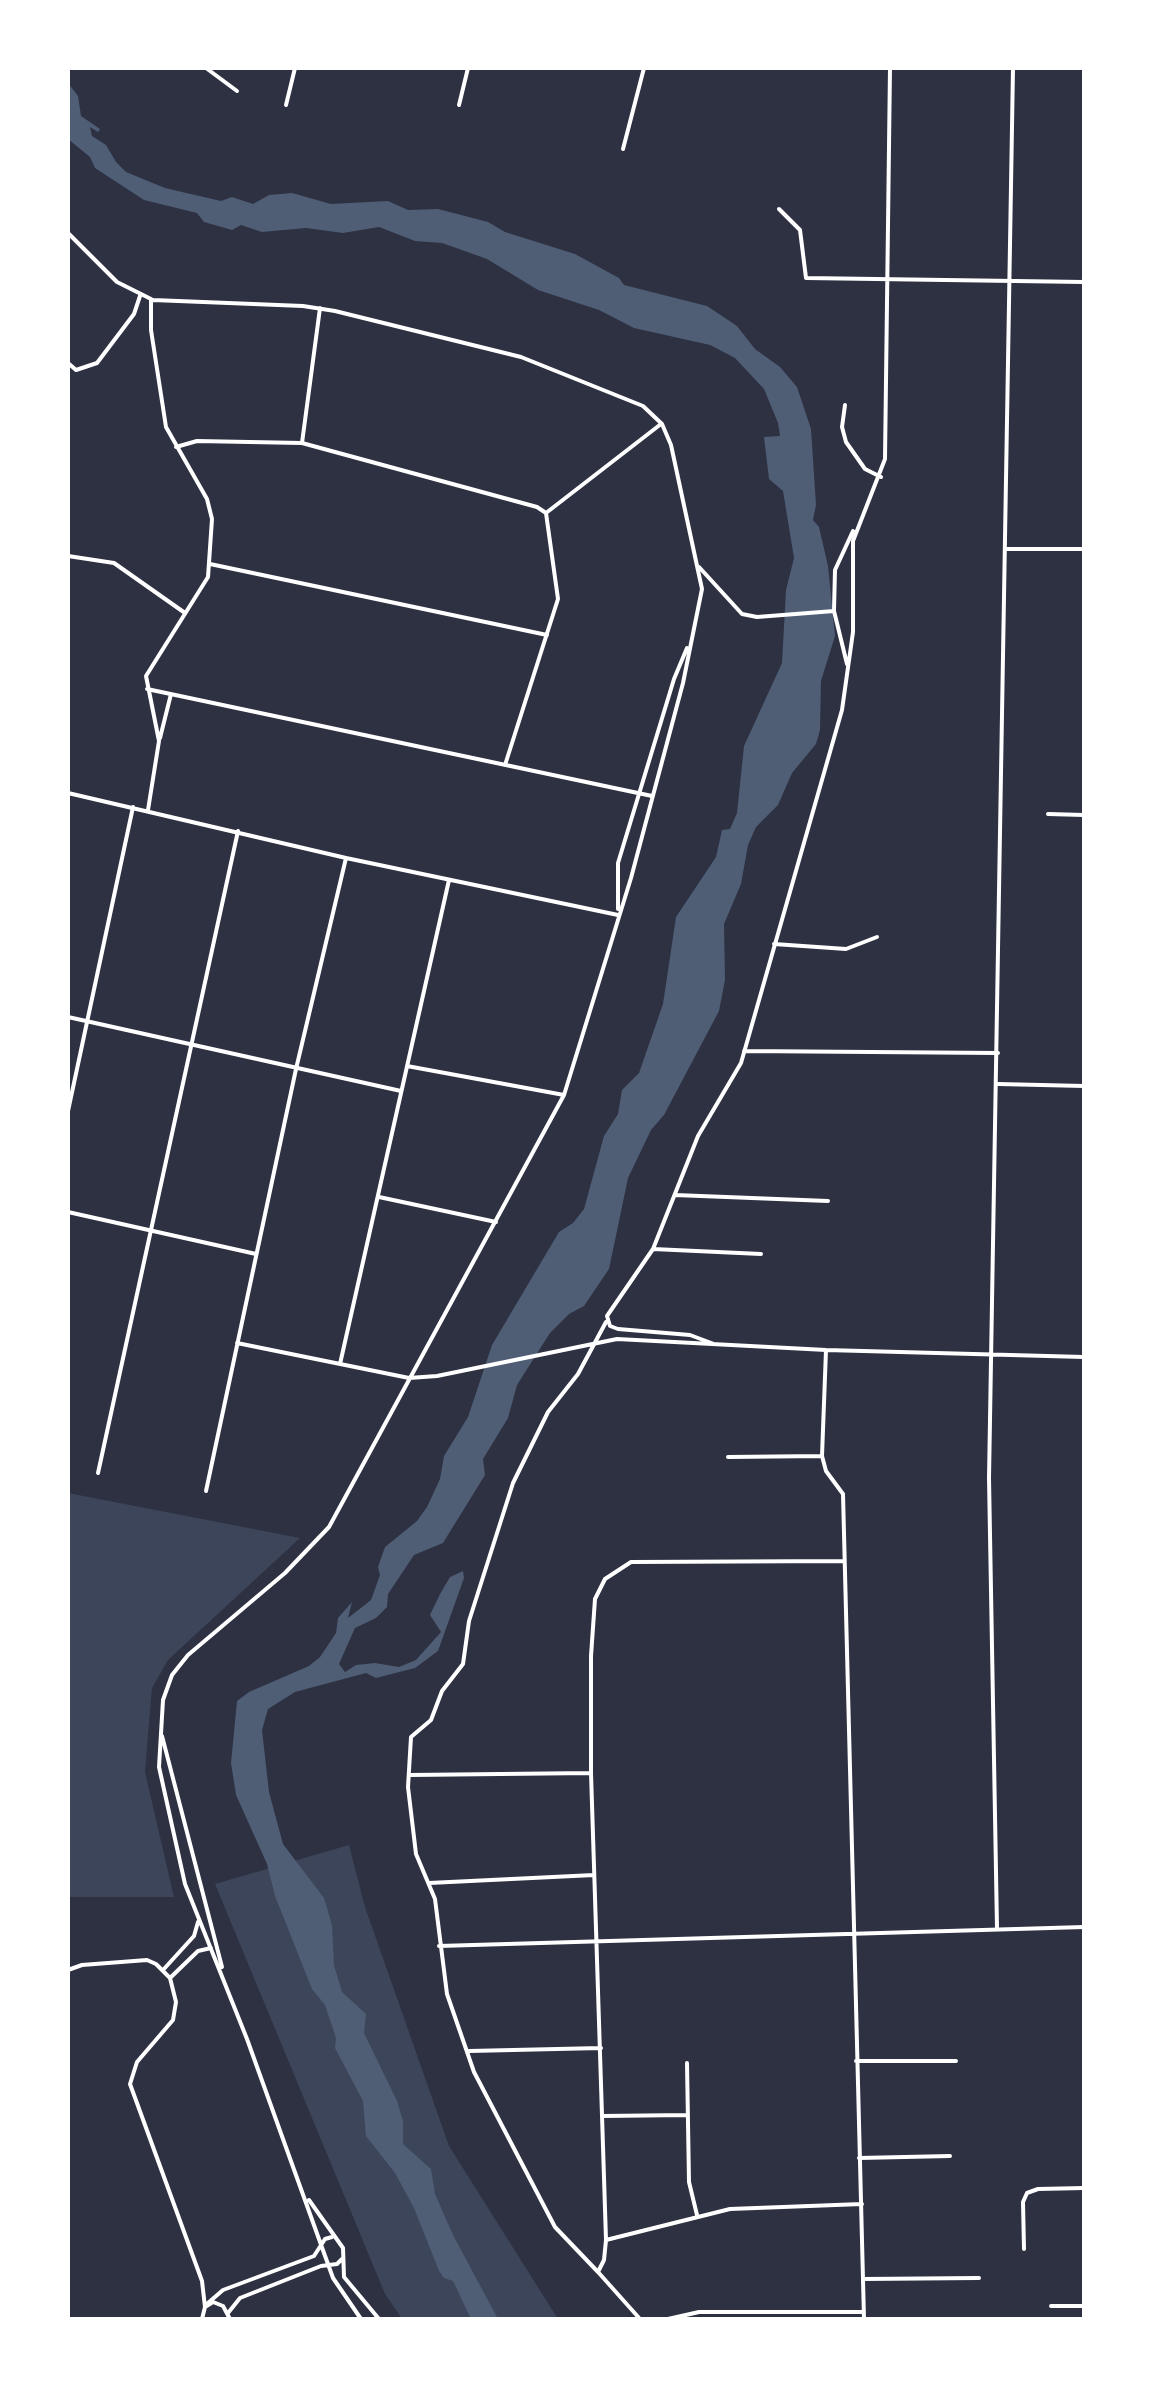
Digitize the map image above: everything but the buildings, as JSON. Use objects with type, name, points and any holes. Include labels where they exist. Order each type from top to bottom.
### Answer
[{"type":"street","points":[[206,68],[237,91]]},
{"type":"street","points":[[286,105],[295,68]]},
{"type":"street","points":[[459,105],[468,68]]},
{"type":"street","points":[[623,149],[644,68]]},
{"type":"street","points":[[847,667],[834,611],[835,570],[881,477],[885,459],[890,68]]},
{"type":"street","points":[[997,1928],[989,1478],[1013,68]]},
{"type":"street","points":[[779,209],[800,230],[806,278],[1084,282]]},
{"type":"street","points":[[68,233],[117,282],[140,296],[320,308],[537,363],[643,406],[662,424],[671,445],[702,589],[683,683],[564,1095],[329,1527],[285,1573],[188,1655],[172,1675],[163,1700],[162,1785],[185,1884],[224,1978],[305,2194],[328,2265],[337,2286],[361,2319]]},
{"type":"street","points":[[68,363],[76,370],[97,363],[134,314],[140,296]]},
{"type":"street","points":[[151,299],[163,419],[175,447],[209,505],[208,577],[149,669],[147,689],[159,741]]},
{"type":"street","points":[[302,443],[320,308]]},
{"type":"street","points":[[845,405],[842,427],[853,456],[865,469],[881,477]]},
{"type":"street","points":[[546,513],[662,424]]},
{"type":"street","points":[[175,447],[197,441],[302,443],[537,507],[546,513],[558,599],[505,765]]},
{"type":"street","points":[[640,2319],[566,2240],[549,2217],[480,2086],[447,1994],[435,1899],[419,1862],[411,1829],[411,1737],[431,1720],[442,1691],[463,1664],[473,1609],[528,1448],[653,1249],[698,1136],[744,1051],[842,710],[853,632],[852,551],[856,526]]},
{"type":"street","points":[[1006,549],[1084,549]]},
{"type":"street","points":[[68,556],[114,563],[185,614]]},
{"type":"street","points":[[210,564],[547,635]]},
{"type":"street","points":[[697,564],[742,614],[757,617],[834,611]]},
{"type":"street","points":[[618,915],[618,863],[637,793],[674,679],[690,641]]},
{"type":"street","points":[[147,689],[652,796]]},
{"type":"street","points":[[148,810],[159,741],[171,694]]},
{"type":"street","points":[[68,793],[346,858],[618,915]]},
{"type":"street","points":[[68,1111],[133,807]]},
{"type":"street","points":[[1048,814],[1084,815]]},
{"type":"street","points":[[98,1473],[238,831]]},
{"type":"street","points":[[206,1491],[296,1069],[346,858]]},
{"type":"street","points":[[340,1364],[449,880]]},
{"type":"street","points":[[774,944],[846,949],[877,937]]},
{"type":"street","points":[[68,1017],[401,1091]]},
{"type":"street","points":[[744,1051],[998,1053]]},
{"type":"street","points":[[407,1066],[564,1095]]},
{"type":"street","points":[[997,1084],[1084,1086]]},
{"type":"street","points":[[675,1195],[828,1201]]},
{"type":"street","points":[[379,1197],[496,1222]]},
{"type":"street","points":[[1084,1202],[1084,1215]]},
{"type":"street","points":[[68,1212],[256,1254]]},
{"type":"street","points":[[653,1249],[761,1254]]},
{"type":"street","points":[[607,1319],[618,1329],[690,1335],[714,1344]]},
{"type":"street","points":[[237,1343],[409,1378],[437,1376],[601,1341],[654,1340],[826,1350],[1084,1357]]},
{"type":"street","points":[[826,1350],[822,1456],[826,1471],[843,1494],[864,2319]]},
{"type":"street","points":[[728,1457],[822,1456]]},
{"type":"street","points":[[598,2272],[604,2260],[606,2240],[591,1773],[591,1656],[595,1599],[611,1573],[631,1562],[844,1561]]},
{"type":"street","points":[[161,1735],[224,1978]]},
{"type":"street","points":[[409,1775],[591,1773]]},
{"type":"street","points":[[429,1883],[594,1875]]},
{"type":"street","points":[[163,1970],[194,1936],[199,1919]]},
{"type":"street","points":[[439,1946],[1084,1927]]},
{"type":"street","points":[[170,1978],[198,1951],[211,1948]]},
{"type":"street","points":[[68,1970],[147,1960],[170,1978],[176,2002],[173,2020],[137,2062],[130,2084],[202,2281],[207,2305],[202,2319]]},
{"type":"street","points":[[469,2051],[601,2048]]},
{"type":"street","points":[[856,2061],[956,2061]]},
{"type":"street","points":[[687,2063],[689,2182],[697,2215]]},
{"type":"street","points":[[602,2116],[687,2115]]},
{"type":"street","points":[[859,2158],[950,2156]]},
{"type":"street","points":[[1024,2249],[1023,2202],[1027,2193],[1038,2189],[1084,2188]]},
{"type":"street","points":[[305,2194],[343,2248],[344,2277],[379,2319]]},
{"type":"street","points":[[606,2240],[697,2215],[745,2207],[862,2204]]},
{"type":"street","points":[[207,2305],[216,2300],[223,2290],[314,2256],[328,2236],[335,2238]]},
{"type":"street","points":[[202,2281],[229,2316],[240,2298],[337,2264],[343,2258]]},
{"type":"street","points":[[863,2279],[979,2278]]},
{"type":"street","points":[[1051,2306],[1084,2306]]},
{"type":"street","points":[[668,2319],[699,2312],[864,2312]]},
{"type":"shaded area","points":[[68,83],[78,96],[81,116],[100,129],[98,132],[90,127],[92,136],[106,145],[116,162],[126,172],[165,188],[221,201],[232,197],[253,204],[269,195],[292,193],[331,204],[388,201],[408,210],[438,209],[488,222],[505,232],[575,254],[619,278],[624,285],[707,306],[737,326],[755,349],[780,367],[797,387],[811,429],[816,505],[813,520],[819,527],[828,566],[835,636],[821,681],[820,730],[816,744],[792,773],[778,805],[756,827],[748,845],[741,884],[724,924],[725,980],[719,1011],[664,1115],[651,1130],[628,1178],[609,1269],[584,1306],[569,1314],[550,1333],[517,1385],[508,1418],[483,1459],[485,1475],[443,1543],[414,1555],[388,1594],[387,1607],[376,1618],[355,1628],[339,1664],[345,1672],[356,1665],[375,1663],[399,1667],[416,1660],[441,1632],[430,1615],[440,1594],[450,1577],[463,1571],[464,1578],[438,1651],[415,1668],[376,1678],[366,1673],[295,1692],[268,1709],[262,1730],[269,1792],[283,1844],[324,1898],[332,1925],[334,1965],[342,1992],[366,2014],[364,2033],[397,2101],[403,2121],[403,2144],[431,2169],[435,2194],[453,2235],[498,2319],[471,2319],[453,2281],[444,2278],[439,2271],[414,2208],[395,2173],[366,2136],[363,2101],[335,2048],[336,2038],[325,2005],[312,1989],[275,1896],[267,1864],[236,1795],[231,1763],[237,1701],[249,1692],[309,1666],[320,1657],[336,1633],[338,1618],[352,1602],[348,1618],[371,1600],[385,1547],[417,1521],[427,1507],[440,1479],[444,1456],[468,1417],[492,1345],[559,1232],[573,1223],[584,1209],[604,1136],[618,1114],[622,1090],[639,1073],[663,1004],[676,917],[716,857],[722,830],[730,829],[737,813],[744,746],[782,663],[786,590],[794,558],[783,491],[769,479],[764,437],[780,436],[778,423],[764,389],[735,358],[710,345],[634,328],[599,310],[538,290],[487,259],[442,243],[415,241],[379,227],[343,233],[306,228],[262,232],[241,225],[232,230],[204,222],[197,213],[144,200],[95,168],[90,157],[68,139]]},
{"type":"shaded area","points":[[68,1493],[300,1538],[168,1660],[152,1688],[145,1772],[174,1897],[68,1897]]},
{"type":"shaded area","points":[[349,1845],[365,1907],[449,2146],[558,2319],[402,2319],[385,2294],[215,1884]]}]
